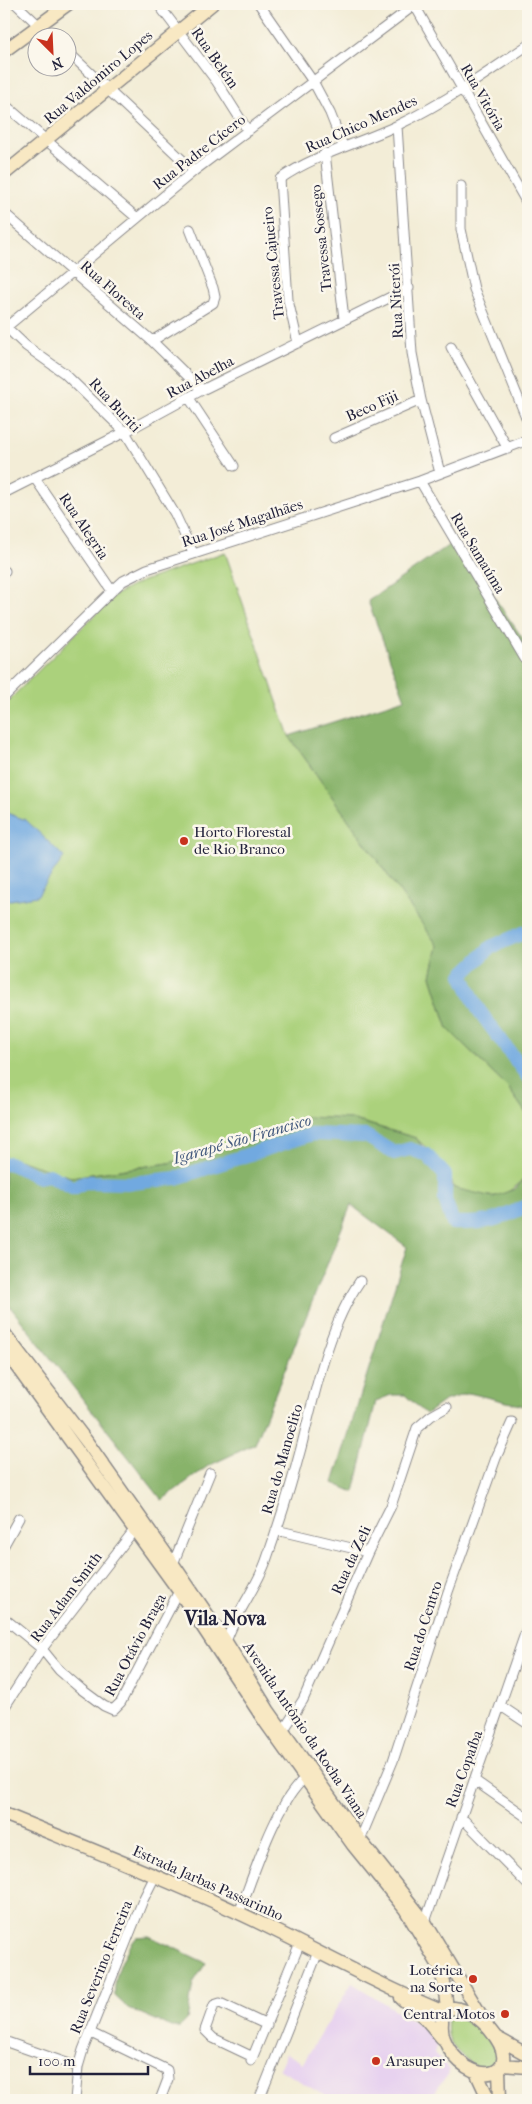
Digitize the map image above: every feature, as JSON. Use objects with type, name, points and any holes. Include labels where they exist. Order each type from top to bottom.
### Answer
[{"type":"main road","name":"Rua Valdomiro Lopes","points":[[4,174],[48,140],[212,4]]},
{"type":"main road","points":[[4,51],[62,6]]},
{"type":"main road","name":"Avenida Antônio da Rocha Viana","points":[[4,1333],[87,1442],[173,1564],[283,1731],[360,1840],[425,1922],[488,2027]]},
{"type":"main road","name":"Avenida Antônio da Rocha Viana","points":[[4,1349],[179,1591],[266,1723],[305,1778],[358,1852],[405,1909],[439,1966],[444,1982],[446,2011]]},
{"type":"main road","name":"Estrada Jarbas Passarinho","points":[[4,1814],[238,1913],[394,1992],[446,2011]]},
{"type":"main road","name":"Estrada Jarbas Passarinho","points":[[394,1992],[424,2018],[444,2040]]},
{"type":"main road","points":[[500,2100],[501,2067],[503,2054],[497,2038],[488,2027],[465,2010],[454,2008],[446,2011],[441,2029],[444,2040],[464,2066],[485,2074],[501,2067],[528,2067]]},
{"type":"main road","points":[[497,2038],[528,2055]]},
{"type":"main road","points":[[476,2072],[489,2100]]},
{"type":"street","points":[[16,4],[42,28]]},
{"type":"street","name":"Rua Belém","points":[[158,4],[217,82],[248,131]]},
{"type":"street","points":[[259,4],[314,83],[330,113],[343,146]]},
{"type":"street","name":"Rua Padre Cícero","points":[[4,327],[194,171],[314,83],[415,4]]},
{"type":"street","name":"Rua Vitória","points":[[415,4],[528,205]]},
{"type":"street","name":"Rua Chico Mendes","points":[[280,179],[325,154],[397,126],[463,90],[528,45]]},
{"type":"street","points":[[78,62],[194,171]]},
{"type":"street","points":[[4,104],[137,218]]},
{"type":"street","name":"Rua Niterói","points":[[397,126],[412,354],[421,400],[440,472]]},
{"type":"street","name":"Travessa Sossego","points":[[325,154],[344,318]]},
{"type":"street","name":"Travessa Cajueiro","points":[[280,179],[288,300],[298,343]]},
{"type":"street","points":[[461,186],[461,229],[474,289],[528,422]]},
{"type":"street","name":"Rua Floresta","points":[[4,213],[152,341],[202,390]]},
{"type":"street","points":[[152,341],[213,303],[215,297],[213,288],[190,229]]},
{"type":"street","name":"Rua Abelha","points":[[4,493],[344,318],[409,288]]},
{"type":"street","name":"Rua Buriti","points":[[4,327],[26,346],[64,373],[125,432],[175,514],[193,553]]},
{"type":"street","points":[[451,347],[508,449]]},
{"type":"street","points":[[189,398],[234,466]]},
{"type":"street","name":"Beco Fiji","points":[[334,438],[421,400]]},
{"type":"street","name":"Rua José Magalhães","points":[[4,697],[112,591],[123,581],[140,572],[193,553],[420,481],[528,440]]},
{"type":"street","name":"Rua Alegria","points":[[34,477],[112,591]]},
{"type":"street","name":"Rua Samaúma","points":[[420,481],[528,664]]},
{"type":"street","name":"Rua do Manoelito","points":[[226,1642],[266,1562],[289,1492],[312,1402],[333,1334],[349,1296],[360,1281]]},
{"type":"street","name":"Rua da Zeli","points":[[283,1731],[303,1700],[368,1552],[391,1506],[417,1428],[431,1416],[447,1407]]},
{"type":"street","name":"Rua do Centro","points":[[360,1840],[393,1761],[462,1551],[496,1458],[512,1422]]},
{"type":"street","points":[[173,1564],[210,1473]]},
{"type":"street","points":[[4,1545],[19,1518]]},
{"type":"street","name":"Rua Adam Smith","points":[[4,1708],[42,1649],[136,1530]]},
{"type":"street","points":[[276,1530],[368,1552]]},
{"type":"street","name":"Rua Otávio Braga","points":[[42,1649],[59,1670],[81,1689],[104,1706],[113,1710],[121,1702],[179,1591]]},
{"type":"street","points":[[4,1618],[42,1649]]},
{"type":"street","name":"Rua Copaíba","points":[[425,1922],[528,1625]]},
{"type":"street","points":[[501,1706],[528,1724]]},
{"type":"street","points":[[238,1913],[279,1814],[294,1789],[305,1778]]},
{"type":"street","points":[[474,1780],[528,1818]]},
{"type":"street","points":[[462,1817],[528,1885]]},
{"type":"street","name":"Rua Severino Ferreira","points":[[75,2100],[78,2067],[154,1876]]},
{"type":"street","points":[[267,2024],[220,2003],[214,2005],[205,2030],[213,2038],[252,2059],[267,2024],[300,1943]]},
{"type":"street","points":[[259,2100],[318,1952]]},
{"type":"street","points":[[91,2033],[167,2070],[169,2076],[160,2100]]},
{"type":"street","points":[[4,2041],[78,2067]]},
{"type":"shaded area","points":[[352,1983],[427,2030],[437,2043],[434,2053],[450,2070],[430,2100],[332,2100],[279,2069],[286,2053],[303,2063]]},
{"type":"green space","points":[[455,541],[528,646],[528,1116],[509,1089],[448,1029],[431,976],[438,946],[289,736],[405,699],[368,601]]},
{"type":"green space","name":"Horto Florestal de Rio Branco","points":[[225,552],[289,736],[438,946],[431,976],[448,1029],[509,1089],[528,1116],[528,1175],[518,1185],[501,1195],[486,1196],[454,1188],[448,1169],[416,1138],[351,1119],[307,1117],[169,1163],[71,1177],[4,1158],[4,705],[115,595],[138,583]]},
{"type":"green space","points":[[307,1117],[351,1119],[416,1138],[454,1188],[493,1197],[515,1189],[528,1175],[528,1407],[469,1393],[444,1401],[426,1414],[405,1395],[391,1395],[376,1401],[354,1492],[333,1483],[407,1247],[351,1205],[255,1444],[208,1466],[162,1500],[4,1299],[4,1158],[9,1157],[71,1177],[169,1163]]},
{"type":"green space","points":[[149,1936],[206,1963],[193,1983],[187,2020],[180,2027],[172,2027],[128,2008],[115,1996],[118,1972],[128,1950],[137,1937]]},
{"type":"green space","points":[[449,2013],[468,2017],[493,2041],[498,2055],[496,2066],[477,2068],[457,2051],[449,2039]]},
{"type":"water","points":[[4,812],[26,820],[64,857],[37,896],[4,901]]},
{"type":"waterway","name":"Igarapé São Francisco","points":[[528,931],[491,947],[462,975],[478,1009],[528,1077]]},
{"type":"waterway","name":"Igarapé São Francisco","points":[[4,1164],[9,1163],[39,1177],[49,1175],[74,1188],[84,1182],[132,1183],[176,1178],[312,1134],[366,1136],[394,1153],[410,1149],[427,1155],[445,1175],[445,1200],[453,1223],[484,1222],[509,1214],[528,1205]]},
{"type":"place","name":"Horto Florestal de Rio Branco","points":[[184,841]]},
{"type":"place","name":"Lotérica na Sorte","points":[[473,1979]]},
{"type":"place","name":"Central Motos","points":[[505,2014]]},
{"type":"place","name":"Arasuper","points":[[376,2061]]},
{"type":"district","name":"Vila Nova","points":[[225,1618]]}]
